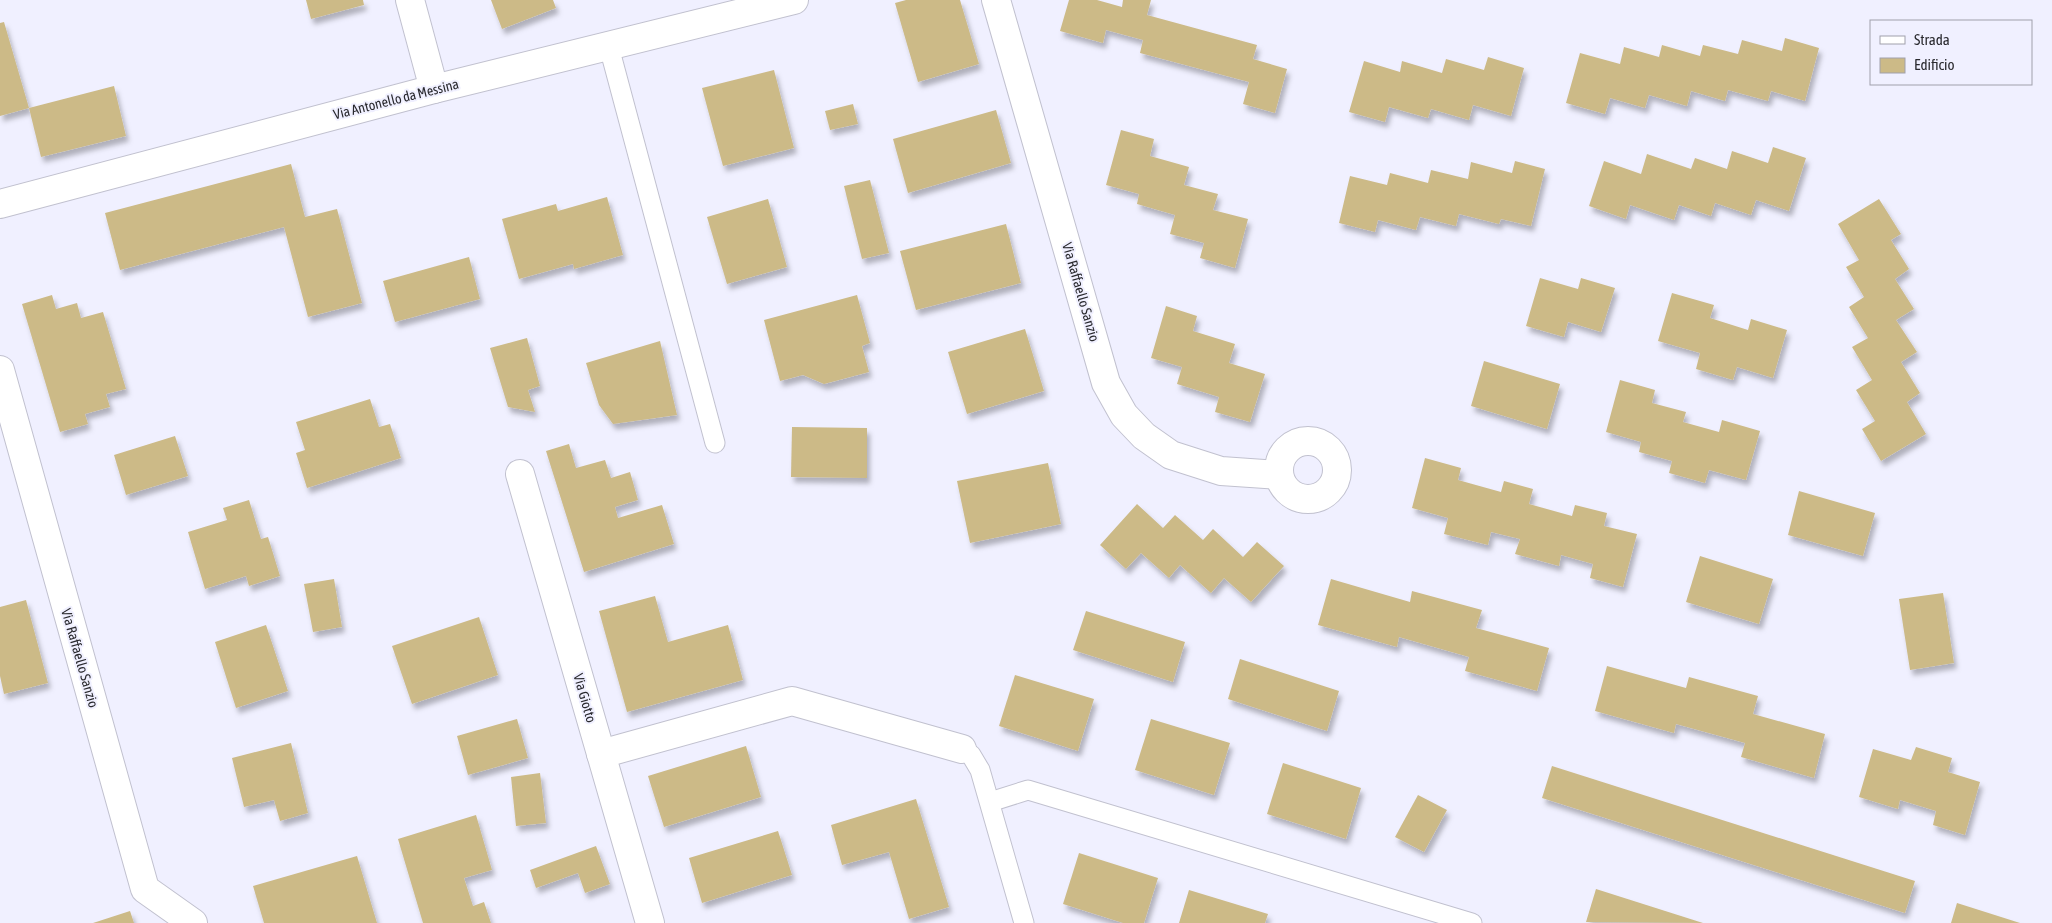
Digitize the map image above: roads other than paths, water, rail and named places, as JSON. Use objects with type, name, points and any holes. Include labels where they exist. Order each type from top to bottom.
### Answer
[{"type":"street","points":[[410,0],[434,89]]},
{"type":"street","name":"Via Antonello da Messina","points":[[0,204],[434,89],[794,0]]},
{"type":"street","name":"Via Raffaello Sanzio","points":[[996,0],[1106,383],[1124,415],[1144,436],[1171,454],[1221,471],[1279,475]]},
{"type":"street","name":"Via Raffaello Sanzio","points":[[0,370],[145,889],[193,923]]},
{"type":"street","name":"Via Giotto","points":[[520,474],[650,923]]},
{"type":"street","points":[[601,754],[792,701],[962,749]]},
{"type":"lane","points":[[609,47],[715,443]]},
{"type":"lane","points":[[962,749],[971,755],[980,770],[1024,923]]},
{"type":"lane","points":[[990,802],[1028,790],[1472,923]]}]
